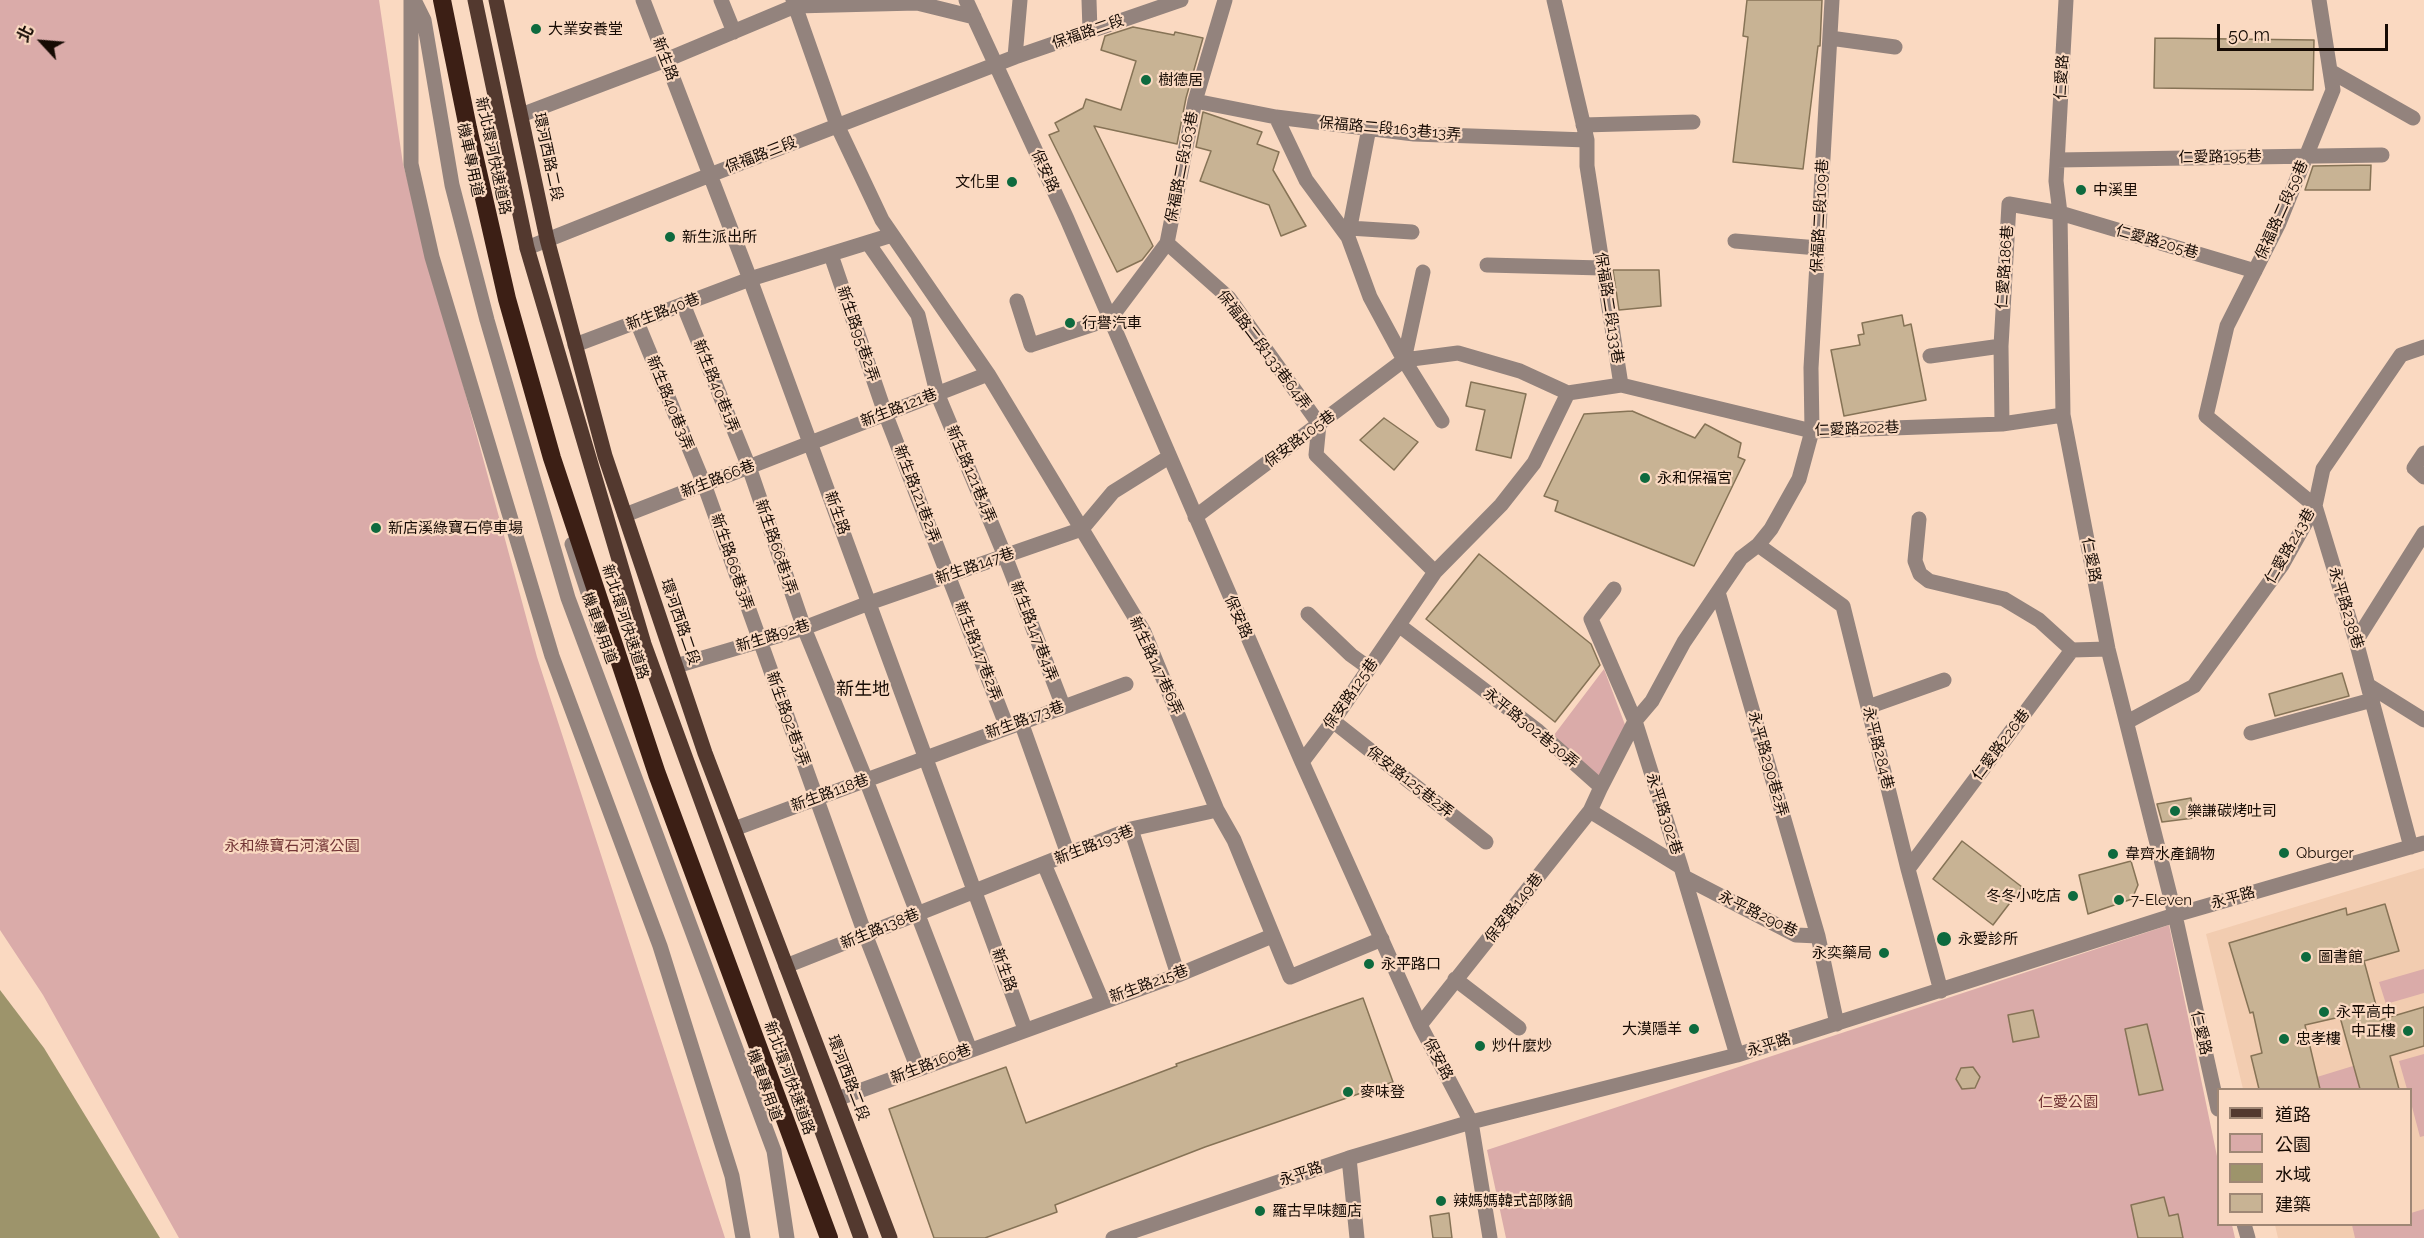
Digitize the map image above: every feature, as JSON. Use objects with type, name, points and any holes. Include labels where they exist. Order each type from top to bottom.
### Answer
[{"type":"highway","name":"新北環河快速道路","points":[[442,0],[507,299],[552,458],[657,774],[829,1238]]},
{"type":"main road","points":[[475,0],[527,248],[644,644],[788,1044],[861,1238]]},
{"type":"main road","name":"環河西路二段","points":[[496,0],[547,239],[605,456],[705,753],[890,1238]]},
{"type":"street","points":[[412,0],[411,164],[432,257],[552,656],[660,946],[732,1176],[743,1238]]},
{"type":"street","points":[[412,0],[424,20],[452,185],[475,275],[568,598],[774,1151],[787,1238]]},
{"type":"street","name":"機車專用道","points":[[436,0],[500,299],[585,589],[820,1238]]},
{"type":"street","name":"新生路","points":[[643,0],[811,442],[1025,1029]]},
{"type":"street","points":[[720,0],[734,32]]},
{"type":"street","name":"保安路","points":[[966,0],[1067,219],[1302,762],[1420,1025],[1471,1122],[1490,1238]]},
{"type":"street","points":[[1016,57],[1020,0]]},
{"type":"street","points":[[1089,0],[1090,31]]},
{"type":"street","name":"保福路二段","points":[[996,66],[1181,0]]},
{"type":"street","name":"保福路二段163巷","points":[[1110,319],[1167,243],[1195,101],[1225,0]]},
{"type":"street","name":"保福路二段133巷","points":[[1554,0],[1585,132],[1587,166],[1621,385],[1568,393]]},
{"type":"street","name":"保福路二段109巷","points":[[1812,431],[1811,368],[1832,0]]},
{"type":"street","name":"仁愛路","points":[[2066,0],[2056,181],[2060,213],[2063,415],[2108,650],[2175,915],[2217,1104]]},
{"type":"street","name":"保福路二段59巷","points":[[2315,506],[2206,416],[2227,326],[2279,223],[2333,90],[2319,0]]},
{"type":"street","points":[[520,115],[734,32],[794,2],[917,3],[974,17]]},
{"type":"street","name":"新生路147巷6弄","points":[[794,2],[837,125],[882,220],[988,374],[1144,632],[1217,810],[1234,840],[1290,977],[1382,939]]},
{"type":"street","points":[[1830,38],[1895,47]]},
{"type":"street","name":"保福路三段","points":[[527,248],[837,125],[996,66]]},
{"type":"street","points":[[2330,71],[2412,118]]},
{"type":"street","name":"保福路二段163巷13弄","points":[[1195,101],[1276,117],[1414,134],[1585,132],[1693,122]]},
{"type":"street","points":[[1276,117],[1306,180],[1348,233],[1370,297],[1404,360],[1442,421]]},
{"type":"street","points":[[1348,233],[1369,128]]},
{"type":"street","name":"仁愛路195巷","points":[[2057,160],[2382,155]]},
{"type":"street","name":"仁愛路186巷","points":[[2001,345],[2009,204],[2060,213]]},
{"type":"street","name":"仁愛路205巷","points":[[2060,213],[2254,270]]},
{"type":"street","points":[[1348,233],[1412,232]]},
{"type":"street","name":"新生路40巷","points":[[575,345],[750,279],[892,235]]},
{"type":"street","points":[[1735,242],[1818,248]]},
{"type":"street","name":"新生路121巷4弄","points":[[868,243],[918,315],[937,393],[1005,556]]},
{"type":"street","name":"保福路二段133巷64弄","points":[[1167,243],[1228,298],[1319,424],[1316,455],[1435,572]]},
{"type":"street","name":"新生路95巷2弄","points":[[831,255],[885,413]]},
{"type":"street","points":[[1487,265],[1602,268]]},
{"type":"street","points":[[1404,360],[1423,272]]},
{"type":"street","points":[[1017,301],[1031,345],[1110,319]]},
{"type":"street","name":"新生路40巷1弄","points":[[683,304],[749,467]]},
{"type":"street","name":"新生路40巷3弄","points":[[637,322],[704,484]]},
{"type":"street","points":[[1930,356],[2001,345],[2002,424]]},
{"type":"street","name":"仁愛路243巷","points":[[2127,722],[2194,687],[2282,565],[2315,506],[2323,469],[2401,355],[2424,347]]},
{"type":"street","points":[[1400,626],[1435,572],[1501,505],[1534,463],[1568,393],[1520,371],[1458,353],[1404,360]]},
{"type":"street","name":"保安路105巷","points":[[1195,517],[1404,360]]},
{"type":"street","name":"新生路121巷","points":[[811,442],[988,374]]},
{"type":"street","name":"仁愛路202巷","points":[[1621,385],[1812,431],[2002,424],[2063,415]]},
{"type":"street","name":"新生路121巷2弄","points":[[885,413],[948,575]]},
{"type":"street","points":[[1601,788],[1635,721],[1652,701],[1676,656],[1718,592],[1741,558],[1758,545],[1771,529],[1799,478],[1812,431]]},
{"type":"street","name":"新生路66巷","points":[[625,515],[811,442]]},
{"type":"street","points":[[2424,453],[2414,468],[2424,477]]},
{"type":"street","points":[[1082,530],[1113,492],[1169,457]]},
{"type":"street","name":"新生路66巷1弄","points":[[749,467],[804,628],[866,780],[970,1050]]},
{"type":"street","name":"新生路66巷3弄","points":[[704,484],[759,641]]},
{"type":"street","name":"永平路238巷","points":[[2315,506],[2418,845]]},
{"type":"street","points":[[1919,519],[1915,561],[1920,574],[1929,580],[2004,599],[2039,620],[2072,650],[2108,650]]},
{"type":"street","name":"新生路147巷","points":[[869,603],[1082,530]]},
{"type":"street","points":[[2356,641],[2424,533]]},
{"type":"street","name":"永平路284巷","points":[[1758,545],[1843,606],[1941,991]]},
{"type":"street","name":"新生路147巷4弄","points":[[1005,556],[1063,706]]},
{"type":"street","name":"新生路147巷2弄","points":[[948,575],[1068,854]]},
{"type":"street","name":"永平路302巷","points":[[1614,589],[1591,619],[1635,721],[1683,872],[1737,1055]]},
{"type":"street","name":"永平路290巷2弄","points":[[1718,592],[1818,936]]},
{"type":"street","name":"新生路92巷","points":[[676,666],[804,628],[869,603]]},
{"type":"street","points":[[1308,614],[1351,655],[1369,668]]},
{"type":"street","name":"保安路125巷","points":[[1302,762],[1400,626]]},
{"type":"street","name":"永平路302巷30弄","points":[[1400,626],[1538,731],[1601,788]]},
{"type":"street","name":"新生路92巷3弄","points":[[759,641],[918,1069]]},
{"type":"street","name":"仁愛路226巷","points":[[1908,868],[2072,650]]},
{"type":"street","points":[[1868,707],[1944,680]]},
{"type":"street","name":"新生路173巷","points":[[925,757],[1126,684]]},
{"type":"street","points":[[2252,733],[2370,693],[2424,720]]},
{"type":"street","name":"保安路125巷2弄","points":[[1333,721],[1486,842]]},
{"type":"street","name":"新生路118巷","points":[[734,829],[925,757]]},
{"type":"street","name":"保安路149巷","points":[[1420,1025],[1590,811],[1601,788]]},
{"type":"street","name":"新生路193巷","points":[[975,891],[1131,829],[1217,810]]},
{"type":"street","name":"永平路290巷","points":[[1590,811],[1683,872],[1796,935],[1818,936],[1837,1024]]},
{"type":"street","points":[[1131,829],[1178,975]]},
{"type":"street","name":"永平路","points":[[1113,1238],[1350,1158],[1471,1122],[1737,1055],[2175,915],[2418,845]]},
{"type":"street","points":[[1044,864],[1102,1001]]},
{"type":"street","name":"新生路138巷","points":[[786,966],[975,891]]},
{"type":"street","name":"新生路215巷","points":[[1025,1029],[1178,975],[1272,936]]},
{"type":"street","points":[[1455,979],[1519,1028]]},
{"type":"street","name":"新生路160巷","points":[[837,1099],[1025,1029]]},
{"type":"street","points":[[1350,1158],[1357,1238]]},
{"type":"shaded area","name":"永平高中","points":[[2424,868],[2424,1238],[2278,1238],[2275,1226],[2412,1226],[2412,1088],[2243,1088],[2206,934]]},
{"type":"green space","name":"永和綠寶石河濱公園","points":[[0,0],[379,0],[403,164],[537,657],[725,1238],[179,1238],[43,995],[0,930]]},
{"type":"green space","points":[[1604,669],[1630,738],[1599,778],[1554,735]]},
{"type":"green space","name":"仁愛公園","points":[[2169,925],[2217,1156],[2217,1226],[2232,1226],[2235,1238],[1506,1238],[1487,1150]]},
{"type":"green space","points":[[2424,969],[2424,993],[2386,1004],[2379,982]]},
{"type":"green space","points":[[2424,1054],[2424,1136],[2420,1137],[2412,1107],[2412,1088],[2407,1088],[2399,1061]]},
{"type":"green space","points":[[2353,1066],[2360,1088],[2320,1088],[2317,1077]]},
{"type":"green space","points":[[2424,1209],[2424,1238],[2355,1238],[2352,1226],[2412,1226],[2412,1213]]},
{"type":"water","points":[[0,990],[44,1048],[160,1238],[0,1238]]},
{"type":"building","points":[[1747,0],[1822,0],[1820,46],[1818,46],[1803,169],[1733,162],[1748,37],[1743,36]]},
{"type":"building","points":[[1133,27],[1203,38],[1186,98],[1177,144],[1094,126],[1153,246],[1142,260],[1117,272],[1049,135],[1059,131],[1055,123],[1083,108],[1086,99],[1121,110],[1136,61],[1101,50],[1105,36]]},
{"type":"building","points":[[2155,38],[2314,40],[2313,90],[2154,88]]},
{"type":"building","points":[[1203,112],[1262,132],[1257,144],[1279,152],[1273,170],[1306,226],[1281,236],[1269,205],[1200,181],[1211,151],[1196,147]]},
{"type":"building","points":[[2371,165],[2370,190],[2305,190],[2313,166]]},
{"type":"building","points":[[1613,270],[1659,270],[1661,306],[1619,310]]},
{"type":"building","points":[[1902,315],[1904,326],[1911,324],[1926,400],[1844,416],[1831,350],[1860,345],[1858,335],[1864,334],[1862,323]]},
{"type":"building","points":[[1471,382],[1526,394],[1511,458],[1476,450],[1485,410],[1466,406]]},
{"type":"building","name":"永和保福宮","points":[[1632,411],[1695,438],[1705,424],[1741,443],[1738,457],[1745,460],[1694,566],[1555,511],[1558,501],[1544,496],[1584,414]]},
{"type":"building","points":[[1384,418],[1418,442],[1394,470],[1360,440]]},
{"type":"building","points":[[1479,554],[1591,644],[1600,665],[1555,722],[1426,619]]},
{"type":"building","points":[[2342,673],[2349,696],[2275,716],[2269,694]]},
{"type":"building","name":"樂謙碳烤吐司","points":[[2191,798],[2194,818],[2162,822],[2157,804]]},
{"type":"building","points":[[1962,841],[2022,887],[1993,925],[1933,879]]},
{"type":"building","points":[[2131,861],[2138,885],[2132,899],[2088,914],[2079,875]]},
{"type":"building","points":[[2385,904],[2399,951],[2364,961],[2380,1020],[2424,1007],[2424,1046],[2390,1056],[2399,1088],[2360,1088],[2340,1017],[2305,1025],[2320,1088],[2259,1088],[2251,1056],[2262,1053],[2253,1012],[2250,1013],[2229,943],[2346,908],[2347,915]]},
{"type":"building","points":[[1363,998],[1393,1082],[1205,1147],[1055,1205],[1057,1212],[985,1238],[934,1238],[889,1109],[1006,1067],[1026,1123],[1177,1066],[1176,1064]]},
{"type":"building","points":[[2033,1010],[2039,1037],[2013,1042],[2008,1015]]},
{"type":"building","points":[[2147,1024],[2163,1090],[2139,1095],[2125,1029]]},
{"type":"building","points":[[1973,1067],[1980,1077],[1975,1088],[1962,1089],[1956,1079],[1961,1068]]},
{"type":"building","points":[[2164,1197],[2169,1216],[2178,1214],[2183,1238],[2138,1238],[2131,1205]]},
{"type":"building","points":[[1449,1213],[1452,1238],[1433,1238],[1430,1216]]},
{"type":"place","name":"大業安養堂","points":[[536,29]]},
{"type":"place","name":"樹德居","points":[[1146,80]]},
{"type":"place","name":"文化里","points":[[1012,182]]},
{"type":"place","name":"中溪里","points":[[2081,190]]},
{"type":"place","name":"新生派出所","points":[[670,237]]},
{"type":"place","name":"行譽汽車","points":[[1070,323]]},
{"type":"place","name":"永和保福宮","points":[[1645,478]]},
{"type":"place","name":"新店溪綠寶石停車場","points":[[376,528]]},
{"type":"place","name":"樂謙碳烤吐司","points":[[2175,811]]},
{"type":"place","name":"Qburger","points":[[2284,853]]},
{"type":"place","name":"韋齊水產鍋物","points":[[2113,854]]},
{"type":"place","name":"冬冬小吃店","points":[[2073,896]]},
{"type":"place","name":"7-Eleven","points":[[2119,900]]},
{"type":"place","name":"永愛診所","points":[[1944,939]]},
{"type":"place","name":"永奕藥局","points":[[1884,953]]},
{"type":"place","name":"圖書館","points":[[2306,957]]},
{"type":"place","name":"永平路口","points":[[1369,964]]},
{"type":"place","name":"永平高中","points":[[2324,1012]]},
{"type":"place","name":"大漠隱羊","points":[[1694,1029]]},
{"type":"place","name":"中正樓","points":[[2408,1031]]},
{"type":"place","name":"忠孝樓","points":[[2284,1039]]},
{"type":"place","name":"炒什麼炒","points":[[1480,1046]]},
{"type":"place","name":"麥味登","points":[[1348,1092]]},
{"type":"place","name":"辣媽媽韓式部隊鍋","points":[[1441,1201]]},
{"type":"place","name":"羅古早味麵店","points":[[1260,1211]]},
{"type":"district","name":"新生地","points":[[863,690]]}]
